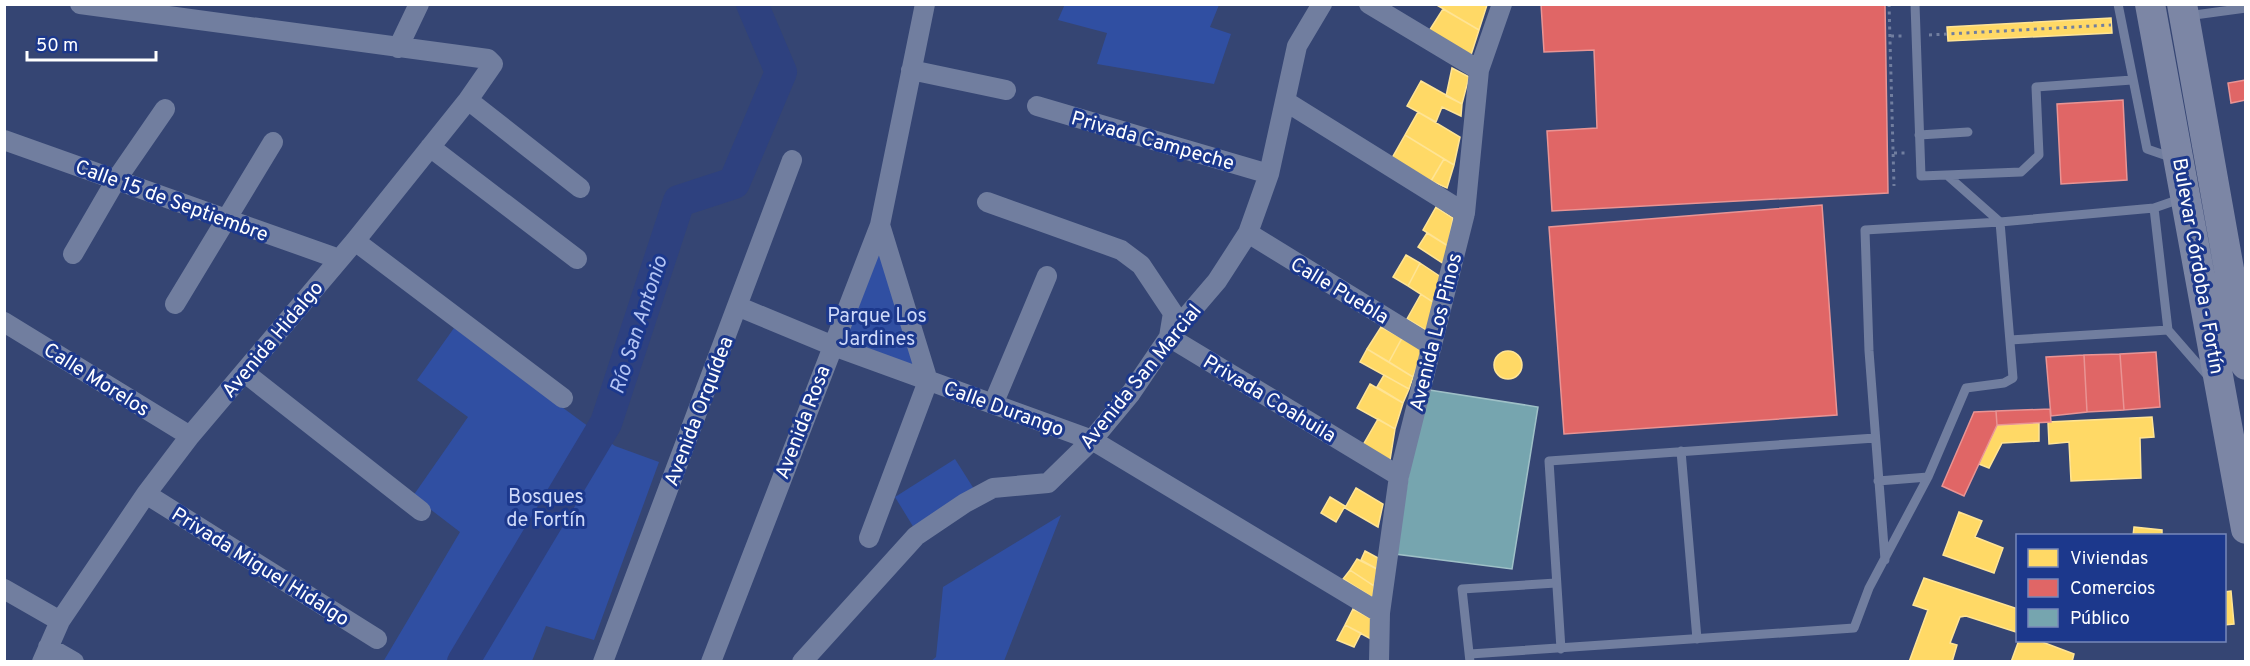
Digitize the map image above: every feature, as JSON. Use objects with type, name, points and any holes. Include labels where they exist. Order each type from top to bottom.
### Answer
[{"type":"main road","name":"Bulevar Córdoba - Fortín","points":[[2150,4],[2187,196],[2246,529]]},
{"type":"main road","name":"Bulevar Córdoba - Fortín","points":[[2184,10],[2246,366]]},
{"type":"street","points":[[80,4],[398,48],[419,4]]},
{"type":"street","name":"Avenida Rosa","points":[[711,662],[831,345],[880,225],[924,4]]},
{"type":"street","name":"Avenida San Marcial","points":[[802,662],[916,536],[965,503],[993,488],[1048,483],[1092,440],[1131,393],[1169,337],[1217,281],[1248,233],[1269,174],[1298,46],[1322,4]]},
{"type":"street","points":[[1369,4],[1479,70]]},
{"type":"street","name":"Avenida Los Pinos","points":[[1379,662],[1380,613],[1399,476],[1465,213],[1479,70],[1502,4]]},
{"type":"street","name":"Avenida Hidalgo","points":[[45,654],[60,621],[146,494],[190,436],[355,241],[468,100],[493,64],[488,59],[398,48]]},
{"type":"street","points":[[911,70],[1006,90]]},
{"type":"street","points":[[468,100],[580,188]]},
{"type":"street","points":[[1285,101],[1465,213]]},
{"type":"street","name":"Privada Campeche","points":[[1037,106],[1269,174]]},
{"type":"street","points":[[73,254],[116,180],[165,109]]},
{"type":"street","name":"Calle 15 de Septiembre","points":[[4,140],[339,259]]},
{"type":"street","points":[[175,304],[273,142]]},
{"type":"street","points":[[430,147],[577,259]]},
{"type":"street","name":"Avenida Orquídea","points":[[603,662],[792,160]]},
{"type":"street","points":[[987,202],[1121,250],[1142,265],[1173,313],[1169,337]]},
{"type":"street","points":[[868,538],[928,381],[880,225]]},
{"type":"street","name":"Calle Puebla","points":[[1248,233],[1432,346]]},
{"type":"street","points":[[355,241],[563,398]]},
{"type":"street","points":[[994,402],[1047,276]]},
{"type":"street","name":"Calle Durango","points":[[737,306],[831,345],[928,381],[994,402],[1092,440],[1380,613]]},
{"type":"street","name":"Calle Morelos","points":[[4,322],[190,436]]},
{"type":"street","name":"Privada Coahuila","points":[[1169,337],[1399,476]]},
{"type":"street","points":[[245,373],[421,511]]},
{"type":"street","name":"Privada Miguel Hidalgo","points":[[146,494],[376,639]]},
{"type":"street","points":[[4,589],[60,621]]},
{"type":"street","points":[[45,654],[75,662]]},
{"type":"lane","points":[[1915,4],[1921,176],[2021,172],[2039,155],[2036,87],[2132,80]]},
{"type":"lane","points":[[2118,4],[2147,149],[2180,161]]},
{"type":"lane","points":[[2184,10],[2246,8]]},
{"type":"lane","points":[[1920,135],[1968,132]]},
{"type":"lane","points":[[1556,583],[1462,589],[1470,658],[1561,649],[1854,628],[1869,588],[1886,560],[1928,477],[1966,388],[2004,383],[2013,378],[2000,222],[1948,176]]},
{"type":"lane","points":[[1886,560],[1875,438],[1864,230],[2000,222],[2154,208],[2187,196]]},
{"type":"lane","points":[[2154,208],[2168,330],[2221,392]]},
{"type":"lane","points":[[2010,340],[2168,330]]},
{"type":"lane","points":[[1561,649],[1549,461],[1875,438]]},
{"type":"lane","points":[[1681,451],[1697,639]]},
{"type":"lane","points":[[1878,481],[1928,477]]},
{"type":"path","points":[[1889,4],[1894,186]]},
{"type":"path","points":[[1891,36],[2122,24]]},
{"type":"green space","points":[[1065,4],[1219,5],[1210,27],[1231,34],[1214,84],[1097,64],[1107,33],[1058,20]]},
{"type":"green space","name":"Parque Los Jardines","points":[[879,253],[914,363],[909,365],[846,340]]},
{"type":"green space","name":"Bosques de Fortín","points":[[454,328],[615,446],[659,462],[594,640],[546,626],[532,661],[383,662],[460,532],[413,496],[468,417],[417,380]]},
{"type":"green space","points":[[955,459],[974,489],[914,528],[895,497]]},
{"type":"green space","points":[[1061,515],[1004,661],[931,661],[936,657],[943,587]]},
{"type":"building: Viviendas","points":[[1435,4],[1486,4],[1487,5],[1479,30]]},
{"type":"building: Viviendas","points":[[1443,9],[1479,30],[1471,55],[1429,31]]},
{"type":"building: Viviendas","points":[[2111,18],[2112,33],[1948,41],[1947,27]]},
{"type":"building: Viviendas","points":[[1452,68],[1469,77],[1462,104],[1446,96]]},
{"type":"building: Viviendas","points":[[1421,81],[1462,104],[1461,116],[1442,107],[1436,122],[1407,106]]},
{"type":"building: Viviendas","points":[[1418,112],[1460,137],[1454,165],[1405,135]]},
{"type":"building: Viviendas","points":[[1405,135],[1444,159],[1431,181],[1392,158]]},
{"type":"building: Viviendas","points":[[1444,159],[1454,165],[1447,188],[1431,181]]},
{"type":"building: Viviendas","points":[[1444,159],[1454,165],[1447,188],[1431,181]]},
{"type":"building: Viviendas","points":[[1436,207],[1453,218],[1448,246],[1423,230]]},
{"type":"building: Viviendas","points":[[1427,233],[1448,246],[1444,264],[1418,247]]},
{"type":"building: Viviendas","points":[[1406,255],[1420,263],[1408,286],[1393,277]]},
{"type":"building: Viviendas","points":[[1420,263],[1441,277],[1436,304],[1408,286]]},
{"type":"building: Viviendas","points":[[1421,294],[1436,304],[1429,332],[1407,319]]},
{"type":"building: Viviendas","points":[[1381,327],[1402,338],[1389,362],[1367,349]]},
{"type":"building: Viviendas","points":[[1402,338],[1423,350],[1413,377],[1389,362]]},
{"type":"building: Viviendas","points":[[1367,349],[1413,377],[1409,389],[1360,362]]},
{"type":"building: Viviendas","points":[[1508,351],[1518,355],[1522,365],[1518,375],[1508,379],[1498,375],[1494,365],[1498,355]]},
{"type":"building: Viviendas","points":[[1384,375],[1409,389],[1403,403],[1377,387]]},
{"type":"building: Viviendas","points":[[1370,384],[1403,403],[1395,429],[1357,408]]},
{"type":"building: Viviendas","points":[[2152,417],[2154,437],[2140,438],[2141,478],[2071,481],[2069,442],[2049,444],[2048,422]]},
{"type":"building: Viviendas","points":[[1378,419],[1395,429],[1390,460],[1363,445]]},
{"type":"building: Viviendas","points":[[2039,423],[2039,441],[2002,443],[1989,468],[1979,464],[1997,425]]},
{"type":"building: Viviendas","points":[[1356,488],[1383,504],[1378,527],[1345,508]]},
{"type":"building: Viviendas","points":[[1330,497],[1345,506],[1336,522],[1321,513]]},
{"type":"building: Viviendas","points":[[1959,512],[1982,521],[1975,537],[2003,548],[1994,573],[1943,555]]},
{"type":"building: Viviendas","points":[[2134,527],[2162,530],[2162,534],[2133,534]]},
{"type":"building: Viviendas","points":[[1365,551],[1378,558],[1377,569],[1361,560]]},
{"type":"building: Viviendas","points":[[1357,559],[1377,569],[1374,586],[1350,570]]},
{"type":"building: Viviendas","points":[[1350,570],[1374,586],[1373,598],[1343,579]]},
{"type":"building: Viviendas","points":[[1924,578],[2016,608],[2016,632],[1966,616],[1960,617],[1950,643],[1957,645],[1952,662],[1909,662],[1928,610],[1913,605]]},
{"type":"building: Viviendas","points":[[2231,591],[2234,624],[2226,625],[2226,592]]},
{"type":"building: Viviendas","points":[[1353,609],[1372,619],[1371,639],[1345,625]]},
{"type":"building: Viviendas","points":[[1345,625],[1361,633],[1354,647],[1337,640]]},
{"type":"building: Viviendas","points":[[2018,642],[2042,642],[2074,654],[2072,662],[2011,662]]},
{"type":"building: Comercios","points":[[1541,4],[1885,4],[1888,193],[1552,211],[1547,131],[1597,128],[1594,50],[1544,52]]},
{"type":"building: Comercios","points":[[2246,80],[2246,100],[2231,103],[2228,83]]},
{"type":"building: Comercios","points":[[2123,100],[2127,180],[2061,184],[2057,104]]},
{"type":"building: Comercios","points":[[1822,205],[1837,415],[1564,434],[1549,227]]},
{"type":"building: Comercios","points":[[2156,352],[2160,407],[2124,410],[2120,354]]},
{"type":"building: Comercios","points":[[2120,354],[2124,410],[2087,412],[2084,355]]},
{"type":"building: Comercios","points":[[2084,355],[2087,412],[2051,416],[2046,357]]},
{"type":"building: Comercios","points":[[2050,409],[2051,422],[1997,425],[1996,411]]},
{"type":"building: Comercios","points":[[1996,411],[1997,425],[1964,496],[1942,486],[1974,412]]},
{"type":"building: Público","points":[[1423,389],[1538,407],[1512,569],[1395,554]]},
{"type":"waterway","name":"Río San Antonio","points":[[463,662],[606,423],[679,201],[734,183],[781,72],[752,4]]}]
